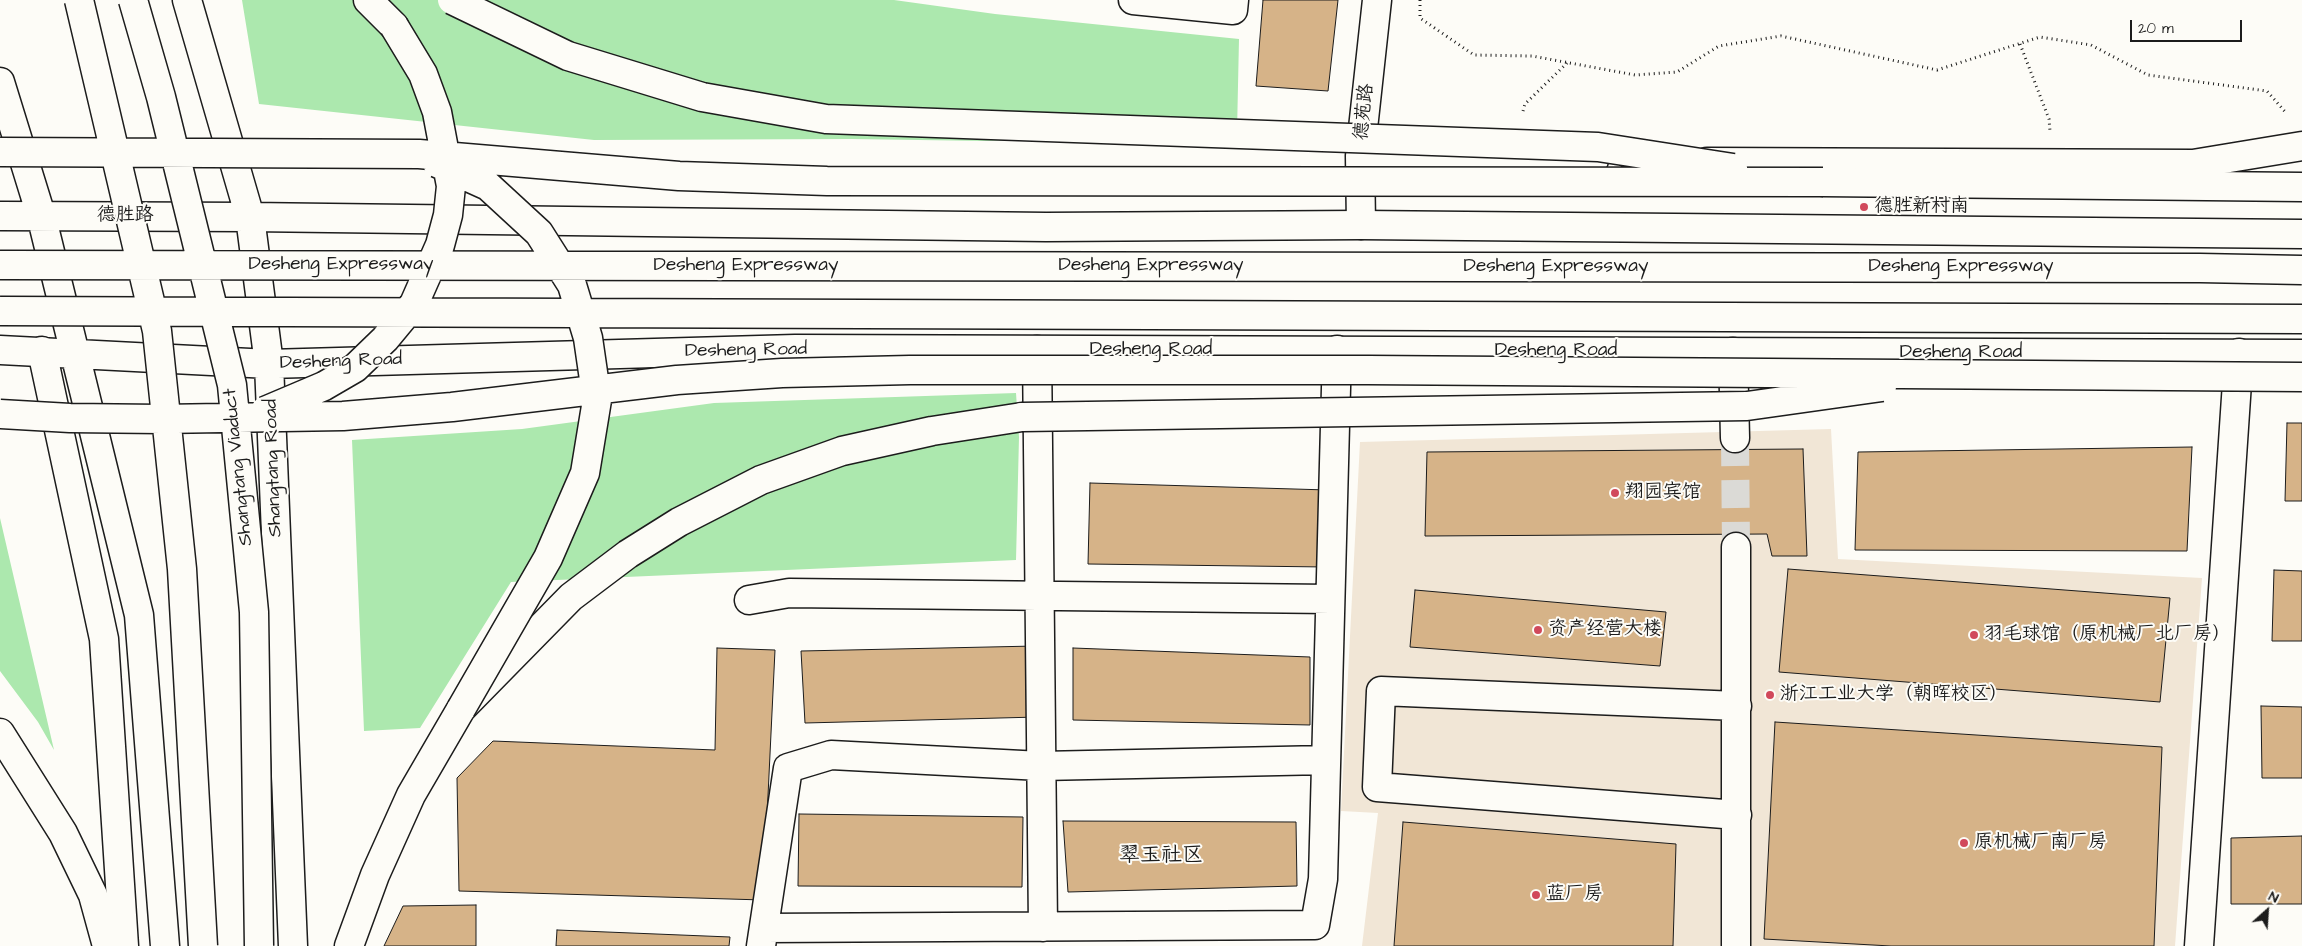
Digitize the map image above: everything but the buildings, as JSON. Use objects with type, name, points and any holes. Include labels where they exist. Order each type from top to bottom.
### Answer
[{"type":"main road","points":[[79,0],[158,331],[182,569],[203,946]]},
{"type":"main road","name":"Shangtang Viaduct","points":[[134,0],[161,97],[232,385],[254,612],[259,946]]},
{"type":"main road","name":"Shangtang Road","points":[[188,0],[250,217],[269,364],[294,946]]},
{"type":"main road","points":[[252,416],[324,386],[355,368],[385,339],[414,304],[440,245],[448,215],[451,186],[437,112],[423,74],[394,26],[368,0]]},
{"type":"main road","points":[[452,0],[568,56],[702,97],[826,119],[1598,147],[1823,182]]},
{"type":"main road","points":[[1133,0],[1232,10],[1234,0]]},
{"type":"main road","name":"德苑路","points":[[1361,225],[1360,156],[1377,0]]},
{"type":"main road","points":[[0,82],[41,215],[139,615],[165,946]]},
{"type":"main road","points":[[1360,156],[1753,163],[2192,164],[2302,146]]},
{"type":"main road","points":[[0,152],[419,154],[679,176],[826,181],[1823,182],[2302,187]]},
{"type":"main road","points":[[349,946],[375,875],[411,795],[548,558],[585,473],[597,400],[588,338],[572,285],[539,233],[488,186],[419,154]]},
{"type":"main road","name":"德胜路","points":[[0,216],[250,217]]},
{"type":"main road","points":[[250,217],[1046,227],[1361,225],[2302,234]]},
{"type":"main road","name":"Desheng Expressway","points":[[0,265],[2200,268],[2302,270]]},
{"type":"main road","points":[[0,311],[2302,319]]},
{"type":"main road","name":"Desheng Road","points":[[0,350],[75,352],[269,364],[795,349],[2302,354]]},
{"type":"main road","points":[[1037,350],[1043,927]]},
{"type":"main road","points":[[1326,760],[1042,766],[831,755],[788,768],[762,937],[1043,927],[1315,925],[1323,879],[1337,350]]},
{"type":"main road","points":[[42,351],[104,639],[124,946]]},
{"type":"main road","points":[[1733,352],[1734,438]]},
{"type":"main road","points":[[2199,946],[2239,353]]},
{"type":"main road","points":[[0,414],[80,418],[343,416],[442,408],[677,380],[782,373],[910,370],[1368,370],[2302,377]]},
{"type":"main road","points":[[461,709],[571,597],[628,554],[679,522],[761,480],[842,451],[932,432],[1022,417],[1747,406],[1975,374]]},
{"type":"main road","points":[[1736,547],[1736,946]]},
{"type":"main road","points":[[749,600],[789,594],[1330,599]]},
{"type":"main road","points":[[1737,706],[1381,691],[1377,787],[1737,815]]},
{"type":"main road","points":[[0,733],[63,833],[93,895],[107,946]]},
{"type":"path","points":[[1420,0],[1420,18],[1474,55],[1532,56],[1635,75],[1677,72],[1719,46],[1781,36],[1937,70],[2040,37],[2092,46],[2148,75],[2267,91],[2290,118]]},
{"type":"path","points":[[2020,44],[2049,119],[2051,164]]},
{"type":"path","points":[[1504,158],[1525,104],[1568,63]]},
{"type":"shaded area","name":"浙江工业大学（朝晖校区）","points":[[1831,429],[1838,559],[2202,578],[2175,946],[1362,946],[1378,813],[1341,811],[1360,442]]},
{"type":"green space","points":[[242,0],[894,0],[995,14],[1239,39],[1237,132],[986,141],[851,139],[594,140],[259,104]]},
{"type":"green space","points":[[1016,393],[1019,437],[1016,560],[511,582],[420,728],[364,731],[352,440],[522,429],[714,403]]},
{"type":"green space","points":[[0,518],[54,750],[38,722],[0,671]]},
{"type":"tunnel","points":[[1735,438],[1736,547]]},
{"type":"place","name":"德胜新村南","points":[[1864,207]]},
{"type":"place","name":"翔园宾馆","points":[[1615,493]]},
{"type":"place","name":"资产经营大楼","points":[[1538,630]]},
{"type":"place","name":"羽毛球馆（原机械厂北厂房）","points":[[1974,635]]},
{"type":"place","name":"浙江工业大学（朝晖校区）","points":[[1770,695]]},
{"type":"place","name":"原机械厂南厂房","points":[[1964,843]]},
{"type":"place","name":"蓝厂房","points":[[1536,895]]},
{"type":"district","name":"翠玉社区","points":[[1161,857]]}]
